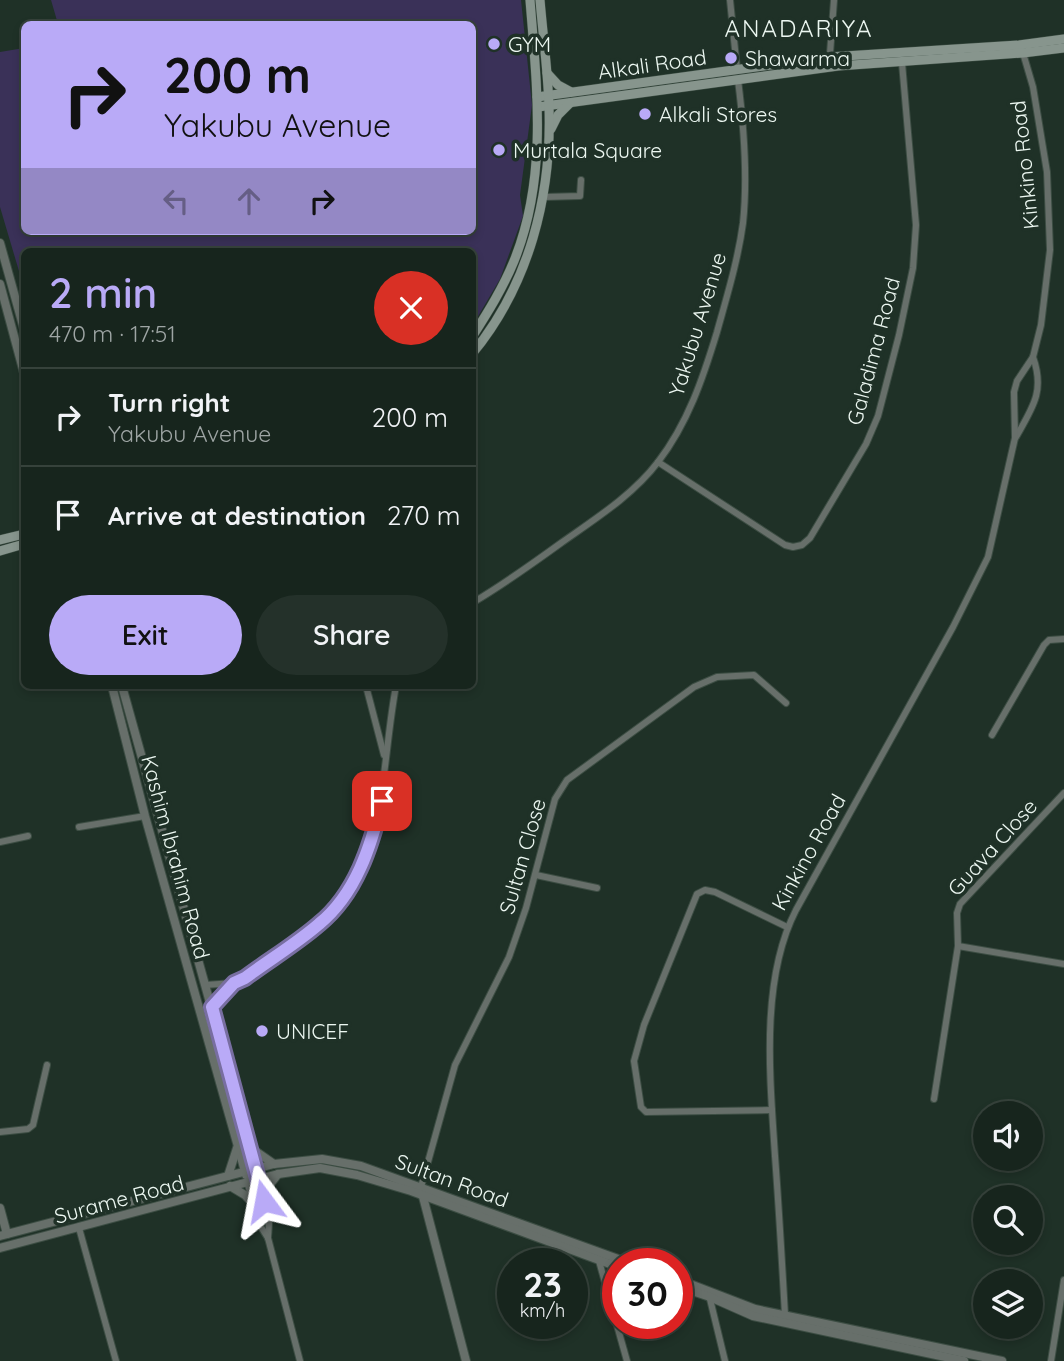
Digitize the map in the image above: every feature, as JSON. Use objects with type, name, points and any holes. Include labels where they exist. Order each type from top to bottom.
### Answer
[{"type":"main road","points":[[476,330],[502,288],[525,229],[537,169],[537,102],[530,0]]},
{"type":"main road","points":[[476,348],[513,291],[536,232],[544,197],[550,130],[540,0]]},
{"type":"main road","name":"Alkali Road","points":[[572,98],[737,69],[1064,39]]},
{"type":"main road","name":"Alkali Road","points":[[537,102],[738,80],[829,62],[902,63],[1023,54],[1064,48]]},
{"type":"main road","points":[[547,72],[572,98],[550,130]]},
{"type":"main road","points":[[0,540],[21,535]]},
{"type":"main road","points":[[0,551],[21,545]]},
{"type":"street","points":[[730,0],[737,69]]},
{"type":"street","points":[[829,62],[834,0]]},
{"type":"street","name":"Kinkino Road","points":[[785,1315],[770,1068],[774,979],[787,927],[953,627],[988,557],[1015,438],[1014,392],[1017,381],[1033,357],[1041,325],[1050,250],[1047,172],[1033,87],[1023,54]]},
{"type":"street","name":"Galadima Road","points":[[658,462],[785,545],[802,545],[816,529],[866,444],[878,416],[913,268],[916,225],[902,63]]},
{"type":"street","name":"Yakubu Avenue","points":[[476,601],[594,520],[628,493],[658,462],[686,418],[703,378],[743,223],[745,179],[738,80]]},
{"type":"street","points":[[544,197],[580,196],[581,180]]},
{"type":"street","points":[[0,243],[21,318]]},
{"type":"street","points":[[0,284],[21,362]]},
{"type":"street","name":"Kinkino Road","points":[[1015,438],[1033,407],[1038,391],[1038,370],[1033,357]]},
{"type":"street","points":[[992,736],[1044,645],[1049,640],[1064,639]]},
{"type":"street","name":"Sultan Close","points":[[422,1191],[456,1065],[509,957],[536,875],[555,799],[567,780],[694,687],[717,677],[751,674],[786,703]]},
{"type":"street","name":"Kashim Ibrahim Road","points":[[113,689],[158,863],[254,1206],[268,1238],[300,1361]]},
{"type":"street","name":"Kashim Ibrahim Road","points":[[123,689],[250,1146],[269,1223],[268,1238]]},
{"type":"street","points":[[367,689],[386,761]]},
{"type":"street","points":[[205,985],[234,983],[245,978],[320,923],[353,882],[368,853],[382,801],[396,689]]},
{"type":"street","name":"Guava Close","points":[[934,1099],[958,946],[957,914],[960,904],[1064,793]]},
{"type":"street","points":[[79,827],[145,816]]},
{"type":"street","points":[[0,842],[28,835]]},
{"type":"street","points":[[158,863],[170,860]]},
{"type":"street","points":[[536,875],[597,888]]},
{"type":"street","points":[[772,1110],[646,1112],[640,1107],[634,1061],[644,1025],[697,894],[705,890],[715,892],[787,927]]},
{"type":"street","points":[[958,946],[1064,964]]},
{"type":"street","points":[[212,1007],[234,983]]},
{"type":"street","points":[[0,1132],[28,1129],[33,1125],[47,1065]]},
{"type":"street","points":[[228,1176],[235,1162],[238,1146]]},
{"type":"street","points":[[250,1146],[274,1164]]},
{"type":"street","name":"Sultan Road","points":[[245,1172],[295,1160],[334,1160],[361,1166],[600,1261]]},
{"type":"street","name":"Sultan Road","points":[[247,1182],[320,1168],[333,1170],[422,1191],[602,1254]]},
{"type":"street","name":"Surame Road","points":[[3,1235],[245,1172]]},
{"type":"street","points":[[264,1201],[278,1174]]},
{"type":"street","name":"Surame Road","points":[[0,1248],[247,1182]]},
{"type":"street","points":[[230,1186],[245,1195],[254,1206]]},
{"type":"street","points":[[422,1191],[466,1361]]},
{"type":"street","points":[[0,1208],[3,1235]]},
{"type":"street","points":[[79,1228],[116,1361]]},
{"type":"street","points":[[600,1261],[627,1361]]},
{"type":"street","points":[[1051,1361],[1064,1280]]},
{"type":"street","points":[[693,1286],[753,1316],[1002,1361]]},
{"type":"street","points":[[693,1290],[755,1309],[874,1339]]},
{"type":"street","points":[[709,1293],[725,1361]]},
{"type":"street","points":[[894,1343],[964,1361]]},
{"type":"shaded area","name":"Murtala Square","points":[[51,0],[521,0],[532,105],[520,195],[523,216],[500,279],[476,320],[476,248],[21,248],[21,278],[0,207],[0,52],[21,48],[21,235],[476,235],[476,21],[57,21]]},
{"type":"place","name":"GYM","points":[[494,44]]},
{"type":"place","name":"Shawarma","points":[[731,58]]},
{"type":"place","name":"Alkali Stores","points":[[645,114]]},
{"type":"place","name":"Murtala Square","points":[[499,150]]},
{"type":"place","name":"UNICEF","points":[[262,1031]]},
{"type":"district","name":"ANADARIYA","points":[[799,28]]},
{"type":"route","points":[[264,1201],[212,1007],[234,983],[245,978],[320,923],[336,906],[353,882],[368,853],[382,801]]}]
